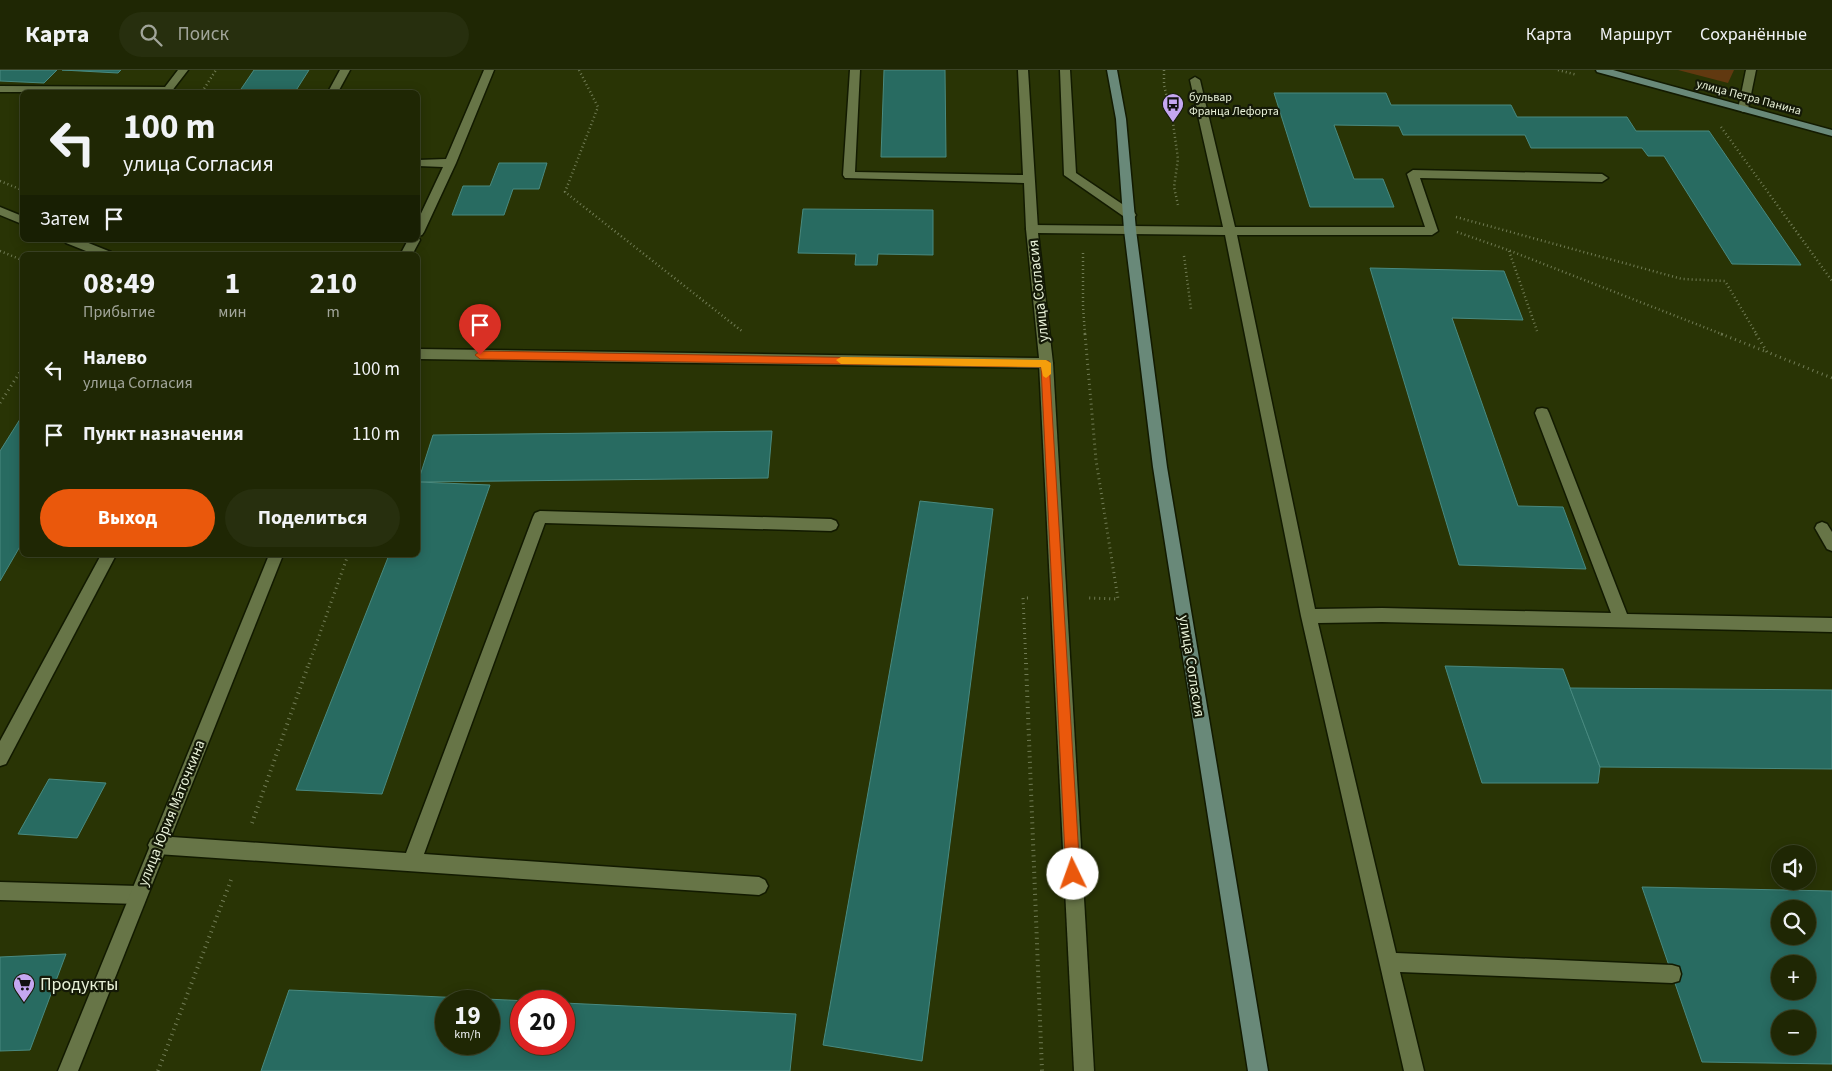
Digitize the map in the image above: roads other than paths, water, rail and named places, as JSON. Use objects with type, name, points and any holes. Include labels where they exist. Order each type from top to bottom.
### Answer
[{"type":"main road","name":"улица Согласия","points":[[1112,70],[1120,119],[1130,222],[1160,467],[1258,1071]]},
{"type":"main road","name":"улица Петра Панина","points":[[1601,70],[1832,133]]},
{"type":"street","points":[[0,89],[168,90],[183,70]]},
{"type":"street","points":[[334,90],[345,70]]},
{"type":"street","points":[[420,228],[450,163],[489,70]]},
{"type":"street","points":[[856,70],[849,175],[1029,179]]},
{"type":"street","points":[[1023,70],[1032,229]]},
{"type":"street","points":[[1065,70],[1070,176],[1130,222],[1181,230],[1432,231],[1413,174],[1602,178]]},
{"type":"street","points":[[1743,109],[1751,70]]},
{"type":"street","points":[[1195,80],[1230,231],[1309,616],[1414,1071]]},
{"type":"street","points":[[420,163],[450,163]]},
{"type":"street","points":[[0,211],[20,219]]},
{"type":"street","name":"улица Согласия","points":[[420,354],[1046,363],[1032,229],[1080,228],[1130,222]]},
{"type":"street","points":[[75,242],[100,252]]},
{"type":"street","points":[[1046,363],[1084,1071]]},
{"type":"street","points":[[1542,413],[1622,621]]},
{"type":"street","points":[[412,862],[540,517],[831,525]]},
{"type":"street","points":[[1822,528],[1832,546]]},
{"type":"street","points":[[0,758],[108,557]]},
{"type":"street","name":"улица Юрия Маточкина","points":[[68,1071],[157,845],[275,557]]},
{"type":"street","points":[[1309,616],[1382,615],[1832,625]]},
{"type":"street","points":[[157,845],[759,886]]},
{"type":"street","points":[[0,891],[138,895]]},
{"type":"street","points":[[1389,962],[1672,974]]},
{"type":"place","name":"бульвар Франца Лефорта","points":[[1173,123]]},
{"type":"place","name":"Продукты","points":[[24,1003]]}]
